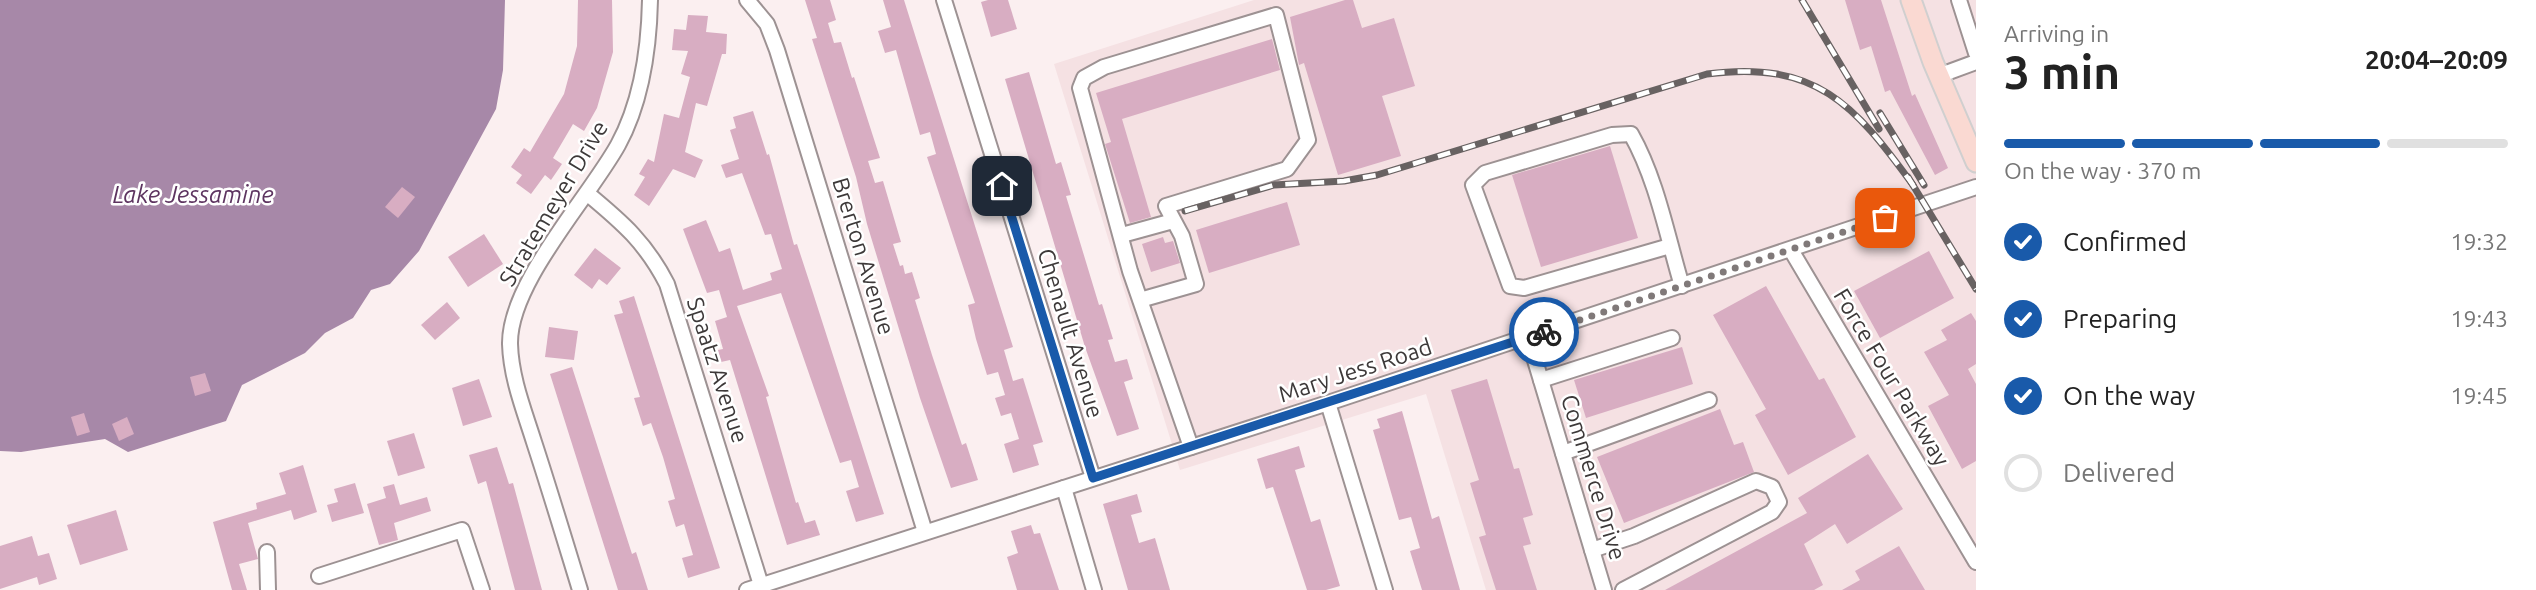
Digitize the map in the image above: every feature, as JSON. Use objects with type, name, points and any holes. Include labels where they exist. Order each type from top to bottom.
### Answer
[{"type":"main road","points":[[1911,0],[1938,76],[1976,162]]},
{"type":"street","name":"Stratemeyer Drive","points":[[580,590],[514,379],[510,342],[515,312],[526,283],[588,194],[619,143],[635,104],[645,62],[650,0]]},
{"type":"street","name":"Brerton Avenue","points":[[747,0],[767,24],[777,50],[925,532]]},
{"type":"street","name":"Chenault Avenue","points":[[944,0],[1093,478]]},
{"type":"street","points":[[1959,0],[1976,53]]},
{"type":"street","points":[[1140,300],[1196,284],[1182,236],[1166,206],[1287,169],[1308,140],[1276,15],[1104,67],[1084,78],[1080,98],[1140,300],[1191,447]]},
{"type":"street","points":[[1938,76],[1976,62]]},
{"type":"street","points":[[1670,246],[1524,288],[1510,286],[1473,185],[1485,173],[1612,135],[1632,134],[1643,155],[1682,286]]},
{"type":"street","name":"Mary Jess Road","points":[[747,590],[1328,403],[1976,187]]},
{"type":"street","name":"Spaatz Avenue","points":[[588,194],[630,228],[652,255],[667,284],[761,585]]},
{"type":"street","points":[[1122,235],[1173,221]]},
{"type":"street","name":"Force Four Parkway","points":[[1791,250],[1976,562]]},
{"type":"street","name":"Commerce Drive","points":[[1528,337],[1604,590]]},
{"type":"street","points":[[1541,380],[1672,338]]},
{"type":"street","points":[[1563,453],[1709,400]]},
{"type":"street","points":[[1328,403],[1385,590]]},
{"type":"street","points":[[1592,550],[1634,536],[1756,481],[1772,487],[1779,502],[1772,512],[1623,590]]},
{"type":"street","points":[[1064,488],[1094,590]]},
{"type":"street","points":[[320,576],[462,530],[482,590]]},
{"type":"street","points":[[267,552],[268,590]]},
{"type":"shaded area","points":[[1254,0],[1976,0],[1976,590],[1486,590],[1426,394],[1180,470],[1054,64]]},
{"type":"water","name":"Lake Jessamine","points":[[0,0],[505,0],[503,70],[496,109],[419,251],[390,284],[371,290],[353,318],[325,333],[305,353],[242,385],[226,421],[128,452],[105,439],[21,452],[0,451]]},
{"type":"building","points":[[578,0],[612,0],[613,52],[597,108],[584,131],[573,124],[553,158],[562,164],[551,180],[545,175],[531,194],[516,183],[522,175],[511,167],[524,148],[530,152],[564,94],[577,46]]},
{"type":"building","points":[[805,0],[830,0],[836,20],[828,23],[834,43],[841,42],[880,158],[868,161],[875,183],[883,181],[901,242],[893,244],[905,274],[912,272],[920,298],[915,300],[932,355],[962,445],[966,443],[978,480],[951,488],[920,398],[867,224],[856,177],[812,39],[817,38]]},
{"type":"building","points":[[883,0],[904,0],[1013,347],[1004,350],[1013,381],[1023,378],[1043,442],[1033,445],[1039,465],[1013,473],[1004,444],[1019,439],[1011,413],[1001,416],[995,398],[1005,395],[998,372],[987,375],[976,339],[968,305],[975,303],[927,157],[936,154],[930,132],[920,135],[896,50],[885,53],[878,31],[891,27]]},
{"type":"building","points":[[1008,0],[1017,29],[991,37],[981,2]]},
{"type":"building","points":[[1353,0],[1362,28],[1394,18],[1415,86],[1382,96],[1401,156],[1338,175],[1304,63],[1299,65],[1290,17]]},
{"type":"building","points":[[1845,0],[1881,0],[1912,96],[1915,94],[1948,168],[1935,175],[1890,90],[1885,92],[1871,46],[1860,50]]},
{"type":"building","points":[[688,15],[708,16],[706,32],[727,34],[726,54],[722,54],[707,106],[696,103],[685,152],[703,160],[695,178],[673,169],[649,206],[634,195],[645,177],[639,174],[648,159],[654,162],[664,114],[679,118],[690,77],[681,74],[688,51],[672,50],[674,29],[686,30]]},
{"type":"building","points":[[1272,39],[1280,70],[1122,119],[1151,217],[1130,223],[1105,144],[1111,142],[1096,93]]},
{"type":"building","points":[[1029,72],[1056,164],[1061,162],[1071,195],[1066,196],[1099,305],[1102,304],[1113,339],[1108,340],[1115,362],[1127,359],[1133,379],[1124,382],[1139,429],[1117,436],[1085,347],[1005,79]]},
{"type":"building","points":[[753,111],[767,155],[769,154],[794,245],[797,244],[884,514],[856,522],[846,491],[859,487],[851,460],[840,463],[781,293],[737,306],[769,396],[766,397],[796,503],[798,502],[805,523],[815,520],[820,535],[787,545],[730,360],[721,362],[718,350],[723,349],[715,321],[727,317],[719,290],[707,293],[683,229],[706,220],[719,252],[730,248],[743,290],[772,280],[770,273],[782,269],[771,234],[765,235],[742,173],[726,178],[721,165],[739,159],[730,130],[736,128],[733,117]]},
{"type":"building","points":[[1610,146],[1638,238],[1541,267],[1512,175]]},
{"type":"building","points":[[402,187],[415,197],[398,218],[385,207]]},
{"type":"building","points":[[1287,202],[1300,245],[1209,273],[1196,230]]},
{"type":"building","points":[[484,234],[503,264],[468,287],[448,257]]},
{"type":"building","points":[[1163,237],[1165,243],[1173,241],[1180,263],[1151,272],[1142,244]]},
{"type":"building","points":[[595,248],[621,268],[607,285],[599,279],[592,289],[574,275]]},
{"type":"building","points":[[1929,251],[1954,298],[1880,338],[1854,291]]},
{"type":"building","points":[[1766,286],[1819,380],[1824,378],[1856,437],[1788,475],[1755,415],[1766,409],[1713,315]]},
{"type":"building","points":[[634,296],[720,568],[688,578],[682,558],[693,555],[684,524],[676,527],[668,501],[675,499],[663,457],[651,423],[643,426],[634,398],[640,397],[614,315],[623,313],[619,301]]},
{"type":"building","points":[[447,302],[460,318],[435,340],[421,325]]},
{"type":"building","points":[[1971,313],[1976,321],[1976,364],[1968,369],[1976,384],[1976,461],[1962,469],[1928,406],[1949,395],[1924,352],[1947,340],[1941,330]]},
{"type":"building","points":[[549,327],[578,331],[574,360],[545,357]]},
{"type":"building","points":[[1682,347],[1693,384],[1586,418],[1574,380]]},
{"type":"building","points":[[572,367],[632,554],[636,552],[648,590],[618,590],[550,374]]},
{"type":"building","points":[[205,373],[211,391],[195,396],[190,377]]},
{"type":"building","points":[[479,379],[492,417],[463,426],[452,388]]},
{"type":"building","points":[[1487,379],[1514,469],[1519,468],[1533,515],[1523,518],[1531,544],[1523,546],[1537,590],[1496,590],[1479,537],[1486,535],[1470,483],[1479,480],[1451,390]]},
{"type":"building","points":[[1720,409],[1734,445],[1743,442],[1754,472],[1624,523],[1597,457]]},
{"type":"building","points":[[1402,411],[1432,519],[1439,516],[1460,590],[1422,590],[1410,551],[1420,548],[1411,517],[1399,520],[1373,430],[1380,428],[1377,419]]},
{"type":"building","points":[[84,413],[90,432],[77,436],[71,417]]},
{"type":"building","points":[[127,417],[134,434],[119,441],[112,424]]},
{"type":"building","points":[[414,433],[425,468],[398,476],[387,441]]},
{"type":"building","points":[[1299,446],[1305,467],[1295,470],[1311,522],[1320,519],[1340,586],[1326,590],[1307,590],[1273,487],[1266,489],[1257,459]]},
{"type":"building","points":[[497,447],[509,484],[513,483],[542,590],[515,590],[486,481],[478,484],[469,455]]},
{"type":"building","points":[[1868,454],[1903,509],[1847,544],[1835,524],[1804,544],[1823,585],[1814,590],[1665,590],[1807,513],[1798,498]]},
{"type":"building","points":[[303,465],[317,512],[294,520],[291,510],[248,523],[258,559],[239,564],[247,590],[232,590],[213,522],[257,509],[256,503],[286,494],[279,473]]},
{"type":"building","points":[[355,483],[364,513],[332,522],[327,505],[338,502],[334,489]]},
{"type":"building","points":[[394,484],[400,505],[427,497],[431,511],[394,523],[398,540],[379,545],[367,504],[386,498],[383,487]]},
{"type":"building","points":[[1137,494],[1142,512],[1131,515],[1139,543],[1155,538],[1170,590],[1128,590],[1103,504]]},
{"type":"building","points":[[116,510],[128,550],[80,565],[67,525]]},
{"type":"building","points":[[1031,525],[1034,534],[1040,533],[1059,590],[1017,590],[1007,557],[1018,553],[1011,531]]},
{"type":"building","points":[[32,536],[38,556],[49,553],[57,579],[39,585],[37,577],[0,589],[0,546]]},
{"type":"building","points":[[1899,546],[1925,590],[1842,590],[1860,580],[1855,571]]},
{"type":"railway","points":[[1802,0],[1879,129]]},
{"type":"railway","points":[[1185,211],[1274,185],[1344,181],[1377,175],[1707,74],[1745,71],[1777,74],[1805,82],[1829,94],[1851,111],[1871,132],[1913,185]]},
{"type":"railway","points":[[1880,113],[1924,185]]},
{"type":"railway","points":[[1908,177],[1976,289]]},
{"type":"way so far","points":[[1544,332],[1885,218]]},
{"type":"route","points":[[1002,186],[1093,478],[1544,332]]}]
